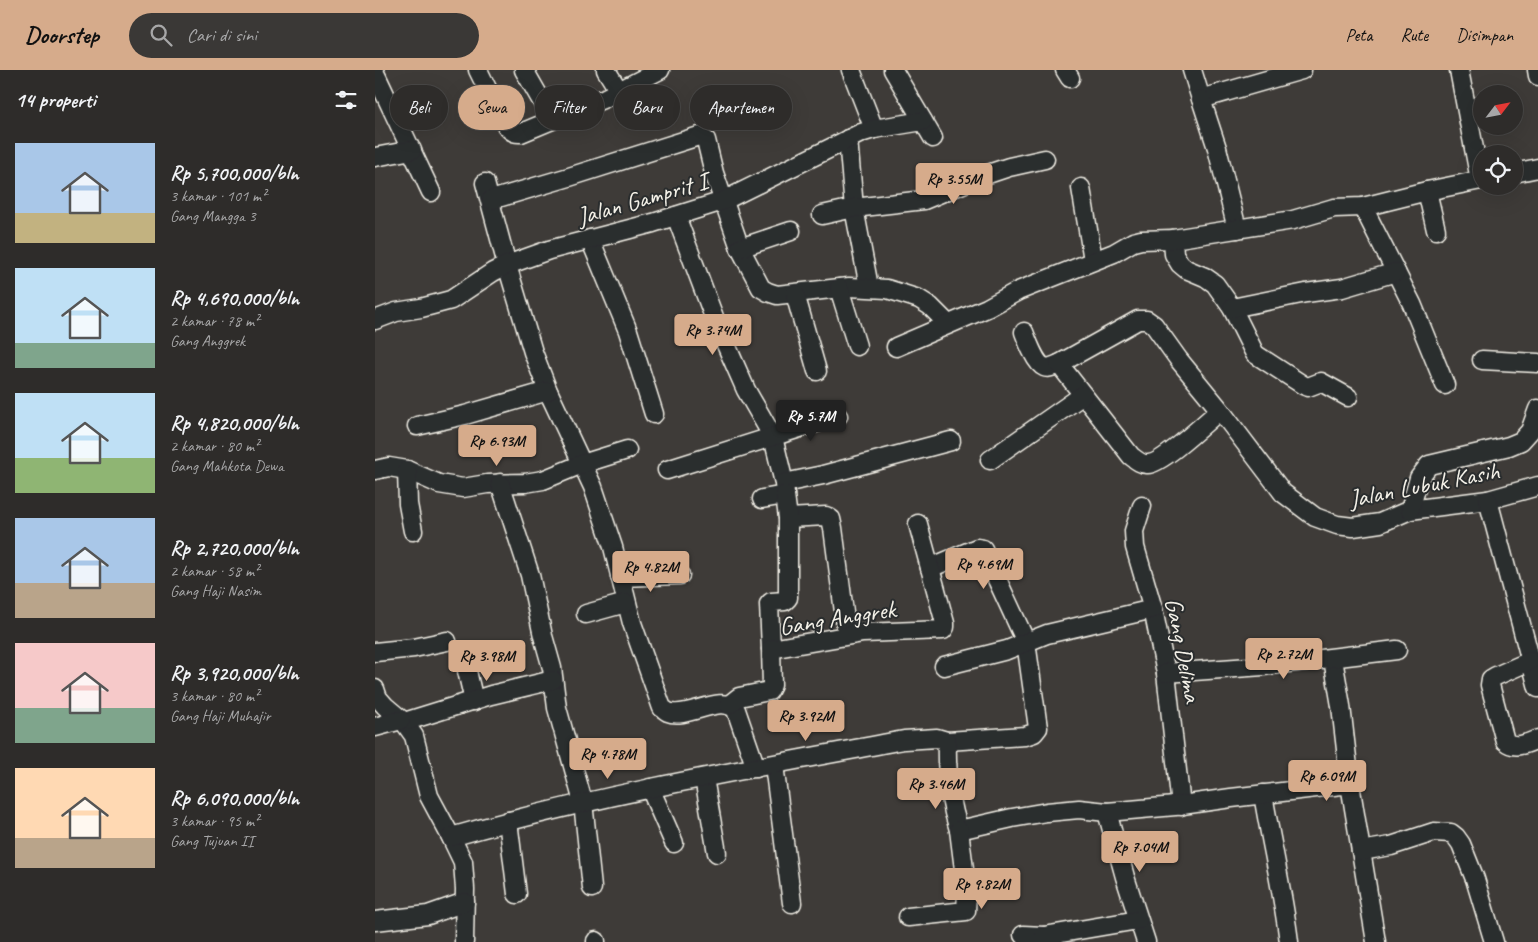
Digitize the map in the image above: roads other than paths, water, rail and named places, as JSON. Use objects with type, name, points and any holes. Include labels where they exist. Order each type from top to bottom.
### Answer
[{"type":"street","points":[[478,70],[503,121],[512,132],[516,134],[521,133],[535,127]]},
{"type":"street","points":[[524,70],[535,89]]},
{"type":"street","points":[[606,70],[615,85]]},
{"type":"street","points":[[631,85],[660,70]]},
{"type":"street","points":[[851,70],[875,129]]},
{"type":"street","points":[[893,70],[933,138]]},
{"type":"street","points":[[1192,70],[1217,148],[1237,229]]},
{"type":"street","points":[[1201,99],[1263,76],[1302,70]]},
{"type":"street","points":[[1459,70],[1473,145]]},
{"type":"street","points":[[1537,70],[1538,76]]},
{"type":"street","points":[[375,73],[431,192]]},
{"type":"street","name":"Jalan Gamprit I","points":[[376,317],[451,300],[507,265],[549,250],[676,216],[723,201],[848,139],[875,129],[923,121]]},
{"type":"street","points":[[491,200],[699,136],[706,140],[714,173],[740,248],[761,288],[777,295],[839,288],[869,287],[887,289],[919,299],[930,306],[948,324]]},
{"type":"street","points":[[848,139],[854,208],[869,287]]},
{"type":"street","points":[[375,157],[412,150]]},
{"type":"street","points":[[822,215],[854,208],[924,200],[982,176],[1009,167],[1045,159]]},
{"type":"street","points":[[1523,171],[1538,168]]},
{"type":"street","points":[[896,347],[987,308],[1018,291],[1093,260],[1114,254],[1133,242],[1141,240],[1173,240],[1293,220],[1334,208],[1363,207],[1427,190],[1473,181]]},
{"type":"street","points":[[485,183],[531,344],[548,391],[593,487],[611,538],[631,623],[662,708],[669,712],[680,713],[722,704],[729,705],[736,710],[765,767],[792,903]]},
{"type":"street","points":[[1081,188],[1093,260]]},
{"type":"street","points":[[1427,190],[1436,230]]},
{"type":"street","points":[[1363,207],[1412,304],[1445,385]]},
{"type":"street","points":[[676,216],[714,318],[747,390],[773,437],[788,518],[788,598],[785,601],[771,602],[769,604],[771,649]]},
{"type":"street","points":[[740,248],[791,231]]},
{"type":"street","points":[[590,239],[628,331],[654,414]]},
{"type":"street","points":[[1173,240],[1174,254],[1180,264],[1215,284],[1232,308],[1255,354],[1307,387],[1321,382],[1348,397]]},
{"type":"street","points":[[1232,308],[1341,288],[1397,272]]},
{"type":"street","points":[[839,288],[857,346]]},
{"type":"street","points":[[795,294],[817,371]]},
{"type":"street","name":"Jalan Lubuk Kasih","points":[[1059,364],[1138,320],[1147,320],[1154,325],[1283,493],[1315,517],[1337,525],[1353,527],[1380,523],[1410,510],[1488,500],[1538,486]]},
{"type":"street","points":[[1023,332],[1039,363],[1044,367],[1051,368],[1059,364],[1131,456],[1140,462],[1148,464],[1161,460],[1220,410]]},
{"type":"street","points":[[1482,360],[1538,363]]},
{"type":"street","points":[[417,426],[548,391]]},
{"type":"street","points":[[990,460],[1083,395]]},
{"type":"street","points":[[1410,510],[1419,478],[1429,465],[1509,446],[1521,441],[1530,431],[1538,409]]},
{"type":"street","points":[[667,470],[838,416]]},
{"type":"street","points":[[762,498],[823,475],[951,441]]},
{"type":"street","points":[[375,470],[389,467],[407,470],[439,484],[463,488],[543,480],[582,464],[627,450]]},
{"type":"street","points":[[407,470],[408,504],[413,531]]},
{"type":"street","points":[[500,483],[530,575],[551,668],[557,708],[583,802],[592,888]]},
{"type":"street","points":[[1488,500],[1538,688]]},
{"type":"street","name":"Gang Delima","points":[[1142,506],[1134,531],[1135,547],[1153,609],[1166,673],[1181,806]]},
{"type":"street","points":[[788,518],[826,516],[831,519],[847,635]]},
{"type":"street","name":"Gang Anggrek","points":[[729,705],[739,697],[769,691],[772,685],[771,649],[863,633],[943,630],[945,623],[918,524]]},
{"type":"street","points":[[451,837],[508,820],[583,802],[904,740],[937,738],[947,741],[1025,736],[1034,733],[1038,728],[1026,642],[983,549],[977,548],[930,568]]},
{"type":"street","points":[[620,578],[680,575]]},
{"type":"street","points":[[586,614],[626,603]]},
{"type":"street","points":[[944,666],[1007,650],[1047,634],[1153,609]]},
{"type":"street","points":[[375,652],[415,648],[447,641]]},
{"type":"street","points":[[1166,673],[1263,666],[1397,650]]},
{"type":"street","points":[[1333,658],[1341,706],[1350,784],[1376,942]]},
{"type":"street","points":[[1530,661],[1495,676],[1491,680],[1491,685],[1507,744],[1518,746],[1538,739]]},
{"type":"street","points":[[467,672],[474,701]]},
{"type":"street","points":[[375,727],[553,680]]},
{"type":"street","points":[[375,689],[378,698],[402,721],[414,736],[429,796],[463,862],[464,942]]},
{"type":"street","points":[[908,917],[966,911],[967,893],[959,830],[951,807],[946,762],[947,741]]},
{"type":"street","points":[[704,778],[717,853]]},
{"type":"street","points":[[959,830],[1047,812],[1079,809],[1107,812],[1181,806],[1350,784]]},
{"type":"street","points":[[650,788],[674,843]]},
{"type":"street","points":[[1263,794],[1273,855],[1284,901],[1289,942]]},
{"type":"street","points":[[1107,812],[1146,942]]},
{"type":"street","points":[[508,820],[517,894]]},
{"type":"street","points":[[1361,851],[1391,846],[1435,832],[1451,833],[1461,844],[1475,880],[1494,942]]},
{"type":"street","points":[[375,921],[428,915],[465,902]]},
{"type":"street","points":[[1023,935],[1044,939],[1138,920]]}]
